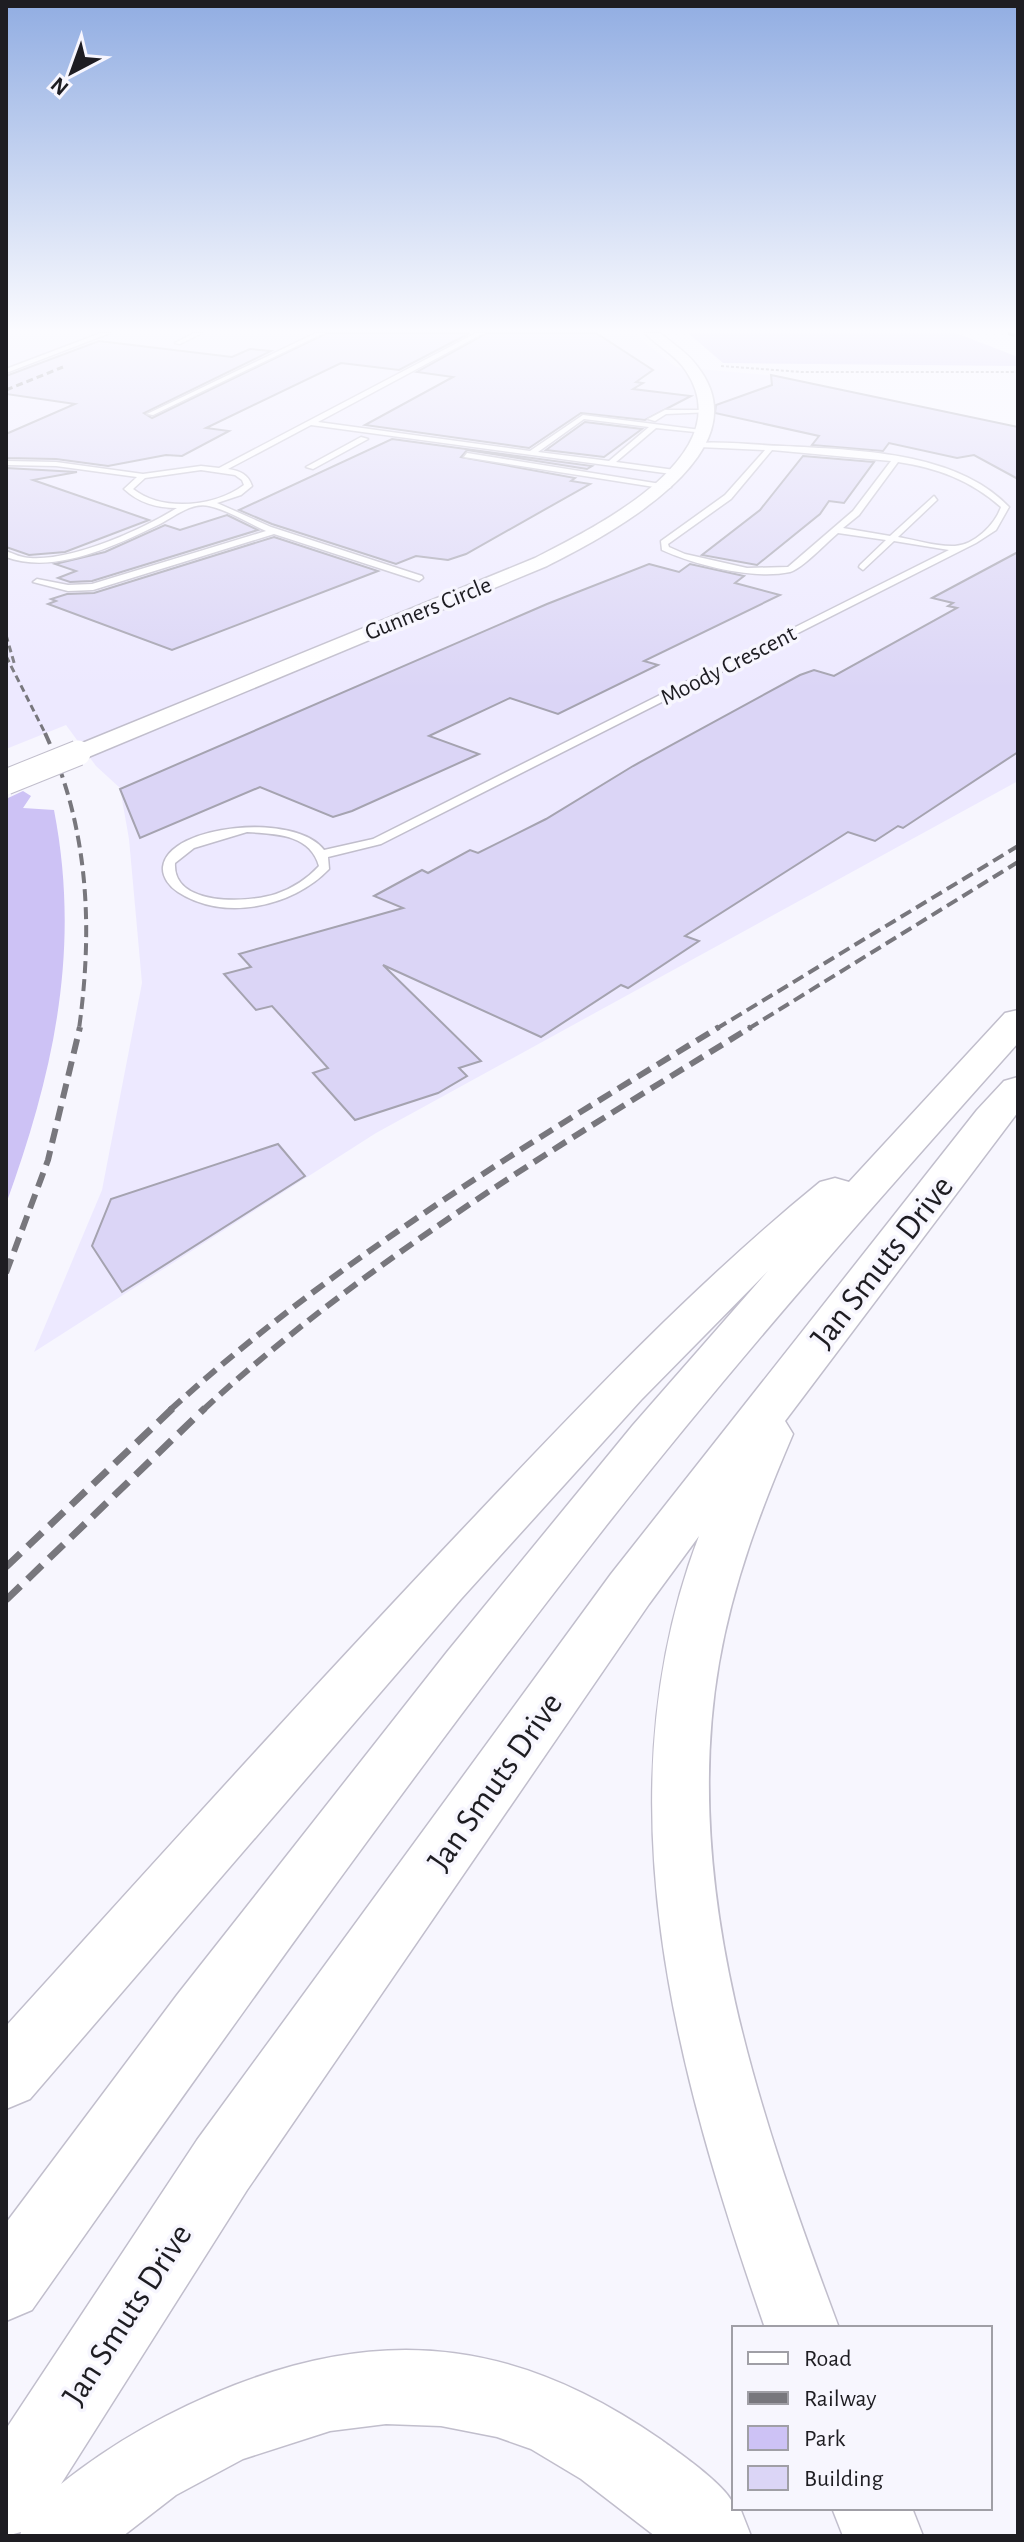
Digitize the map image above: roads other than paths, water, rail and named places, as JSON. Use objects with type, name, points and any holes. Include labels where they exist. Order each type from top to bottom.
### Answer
[{"type":"main road","name":"Jan Smuts Drive","points":[[6,2284],[124,2119],[536,1579],[794,1270],[1018,1021]]},
{"type":"main road","name":"Jan Smuts Drive","points":[[6,2499],[222,2165],[630,1589],[991,1118],[1018,1089]]},
{"type":"main road","points":[[6,2076],[361,1672],[663,1350],[760,1254],[938,1108]]},
{"type":"main road","points":[[795,1373],[713,1569],[691,1676],[679,1794],[682,1867],[705,2023],[760,2212],[801,2326]]},
{"type":"main road","points":[[60,2536],[161,2460],[229,2427],[302,2398],[375,2386],[436,2386],[546,2414],[657,2484],[711,2536]]},
{"type":"main road","points":[[873,2510],[883,2536]]},
{"type":"street","name":"Gunners Circle","points":[[6,782],[541,562],[614,524],[673,480],[690,452]]},
{"type":"lane","points":[[221,470],[256,452]]},
{"type":"lane","points":[[310,467],[340,452]]},
{"type":"lane","points":[[459,452],[673,480]]},
{"type":"lane","points":[[521,452],[610,464],[673,480]]},
{"type":"lane","points":[[610,464],[623,452]]},
{"type":"lane","points":[[768,452],[728,497],[673,535],[664,543],[665,548],[682,556],[747,571],[778,571],[797,564],[856,513],[896,459]]},
{"type":"lane","name":"Moody Crescent","points":[[324,854],[377,842],[958,549],[997,528],[1005,507],[997,496],[967,477],[896,459],[792,452]]},
{"type":"lane","points":[[6,463],[81,467],[143,476],[180,469],[221,470],[237,473],[246,479],[248,486],[242,493],[209,503],[165,504],[134,496],[128,489],[143,476]]},
{"type":"lane","points":[[863,567],[934,498]]},
{"type":"lane","points":[[209,503],[274,531],[419,578]]},
{"type":"lane","points":[[6,554],[30,561],[52,559],[145,528],[187,505]]},
{"type":"lane","points":[[837,530],[958,549]]},
{"type":"lane","points":[[37,582],[68,588],[93,587],[274,531]]},
{"type":"lane","points":[[247,829],[287,833],[317,846],[324,854],[325,867],[316,880],[297,892],[271,900],[244,903],[197,897],[177,887],[169,874],[170,862],[181,850],[223,832],[247,829]]},
{"type":"railway","points":[[6,635],[15,666]]},
{"type":"railway","points":[[6,656],[45,733]]},
{"type":"railway","points":[[45,733],[71,805],[84,879],[86,954],[79,1029]]},
{"type":"railway","points":[[716,1029],[1018,846]]},
{"type":"railway","points":[[748,1029],[1018,862]]},
{"type":"railway","points":[[6,1273],[48,1160],[80,1027]]},
{"type":"railway","points":[[170,1410],[233,1355],[367,1253],[506,1159],[719,1027]]},
{"type":"railway","points":[[203,1410],[266,1355],[399,1253],[538,1159],[751,1027]]},
{"type":"railway","points":[[6,1567],[173,1408]]},
{"type":"railway","points":[[6,1600],[205,1408]]}]
